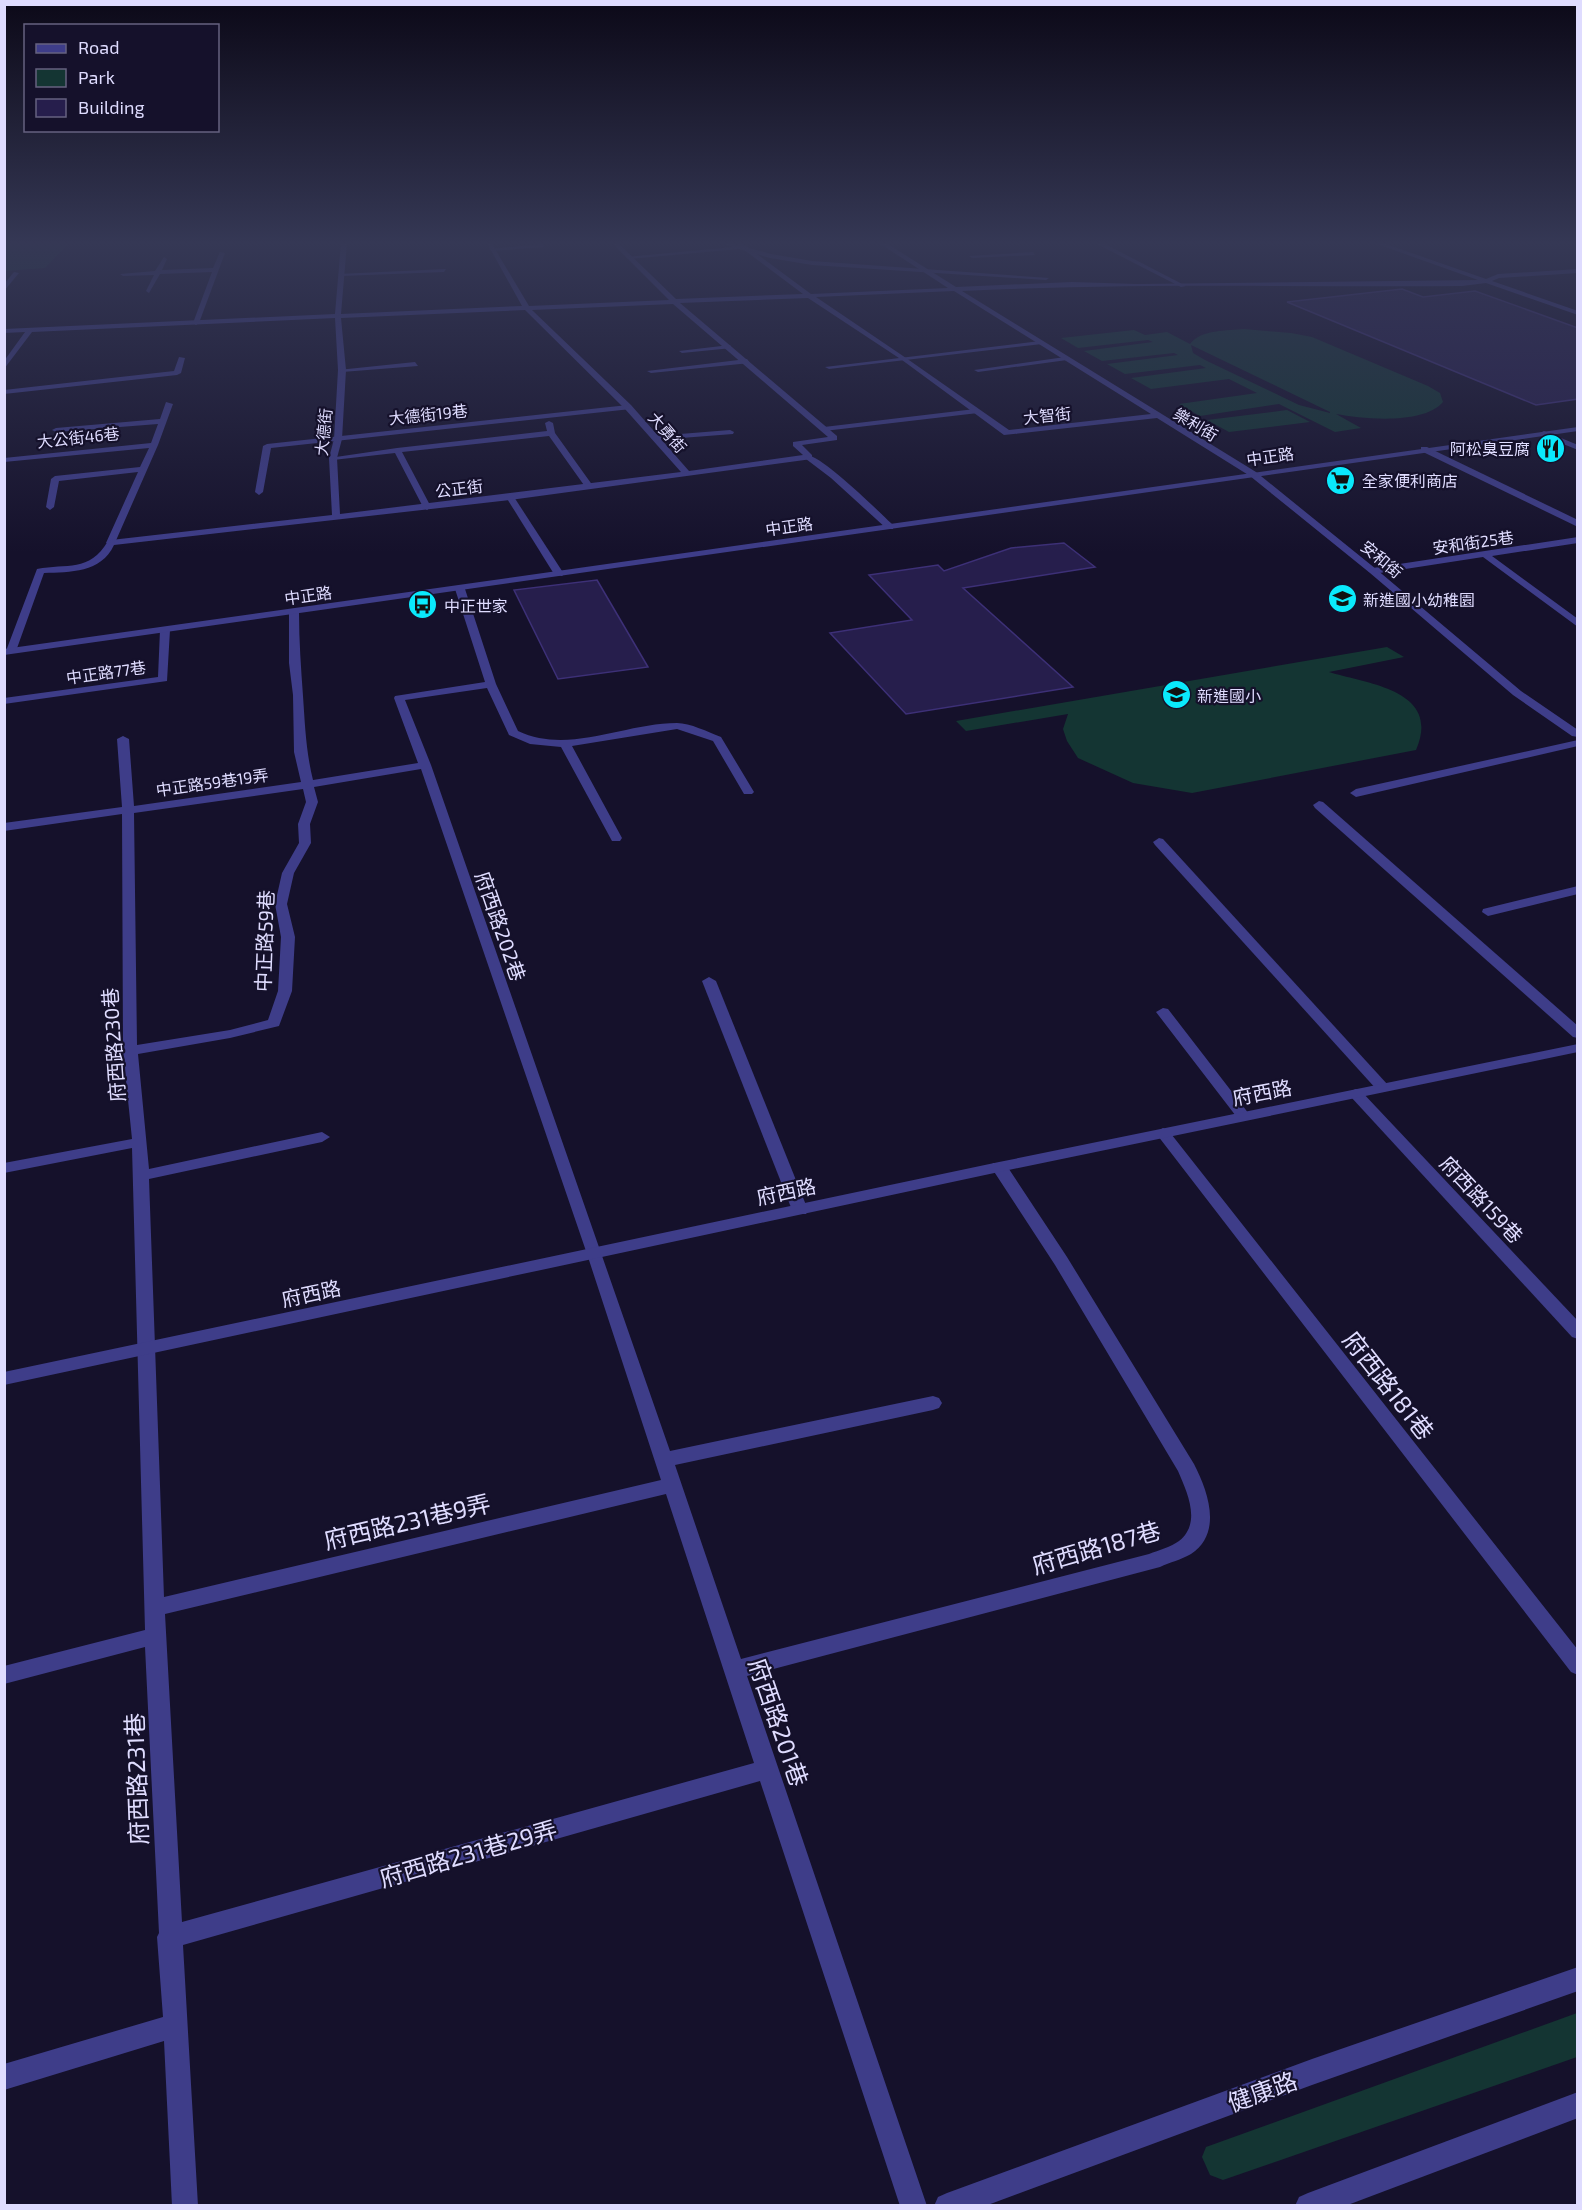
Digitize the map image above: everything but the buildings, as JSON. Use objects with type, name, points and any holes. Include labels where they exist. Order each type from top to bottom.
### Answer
[{"type":"street","points":[[4,367],[19,346]]},
{"type":"street","name":"大德街","points":[[336,517],[333,458],[338,439],[342,370],[340,346]]},
{"type":"street","name":"大勇街","points":[[566,346],[628,408],[687,474]]},
{"type":"street","name":"大智街","points":[[885,346],[1007,433],[1158,416]]},
{"type":"street","points":[[829,367],[1013,346]]},
{"type":"street","name":"樂利街","points":[[1045,346],[1253,474]]},
{"type":"street","points":[[682,351],[730,347],[747,361],[834,438],[796,444],[890,527]]},
{"type":"street","points":[[4,392],[177,373],[181,358]]},
{"type":"street","points":[[978,370],[1065,359]]},
{"type":"street","points":[[651,371],[747,361]]},
{"type":"street","points":[[342,370],[415,364]]},
{"type":"street","points":[[8,651],[40,571],[81,566],[104,556],[154,445],[169,404]]},
{"type":"street","name":"大德街19巷","points":[[259,492],[267,446],[628,408]]},
{"type":"street","points":[[824,429],[975,411]]},
{"type":"street","points":[[548,416],[552,433],[589,486]]},
{"type":"street","points":[[56,430],[162,421]]},
{"type":"street","name":"中正路","points":[[8,651],[460,589],[1578,429]]},
{"type":"street","points":[[655,438],[729,432]]},
{"type":"street","points":[[333,458],[552,433]]},
{"type":"street","points":[[1545,433],[1578,448]]},
{"type":"street","name":"大公街46巷","points":[[4,460],[154,445]]},
{"type":"street","points":[[397,450],[427,507]]},
{"type":"street","points":[[1424,450],[1578,524]]},
{"type":"street","name":"公正街","points":[[111,543],[510,497],[809,457]]},
{"type":"street","points":[[50,507],[55,479],[143,469]]},
{"type":"street","name":"安和街","points":[[1253,474],[1373,571],[1516,693],[1577,736]]},
{"type":"street","points":[[510,497],[559,574]]},
{"type":"street","name":"安和街25巷","points":[[1373,571],[1487,556],[1578,540]]},
{"type":"street","points":[[1487,556],[1578,624]]},
{"type":"street","points":[[460,589],[491,684],[513,733],[530,741],[565,744],[678,726],[717,739],[748,792]]},
{"type":"street","name":"中正路59巷","points":[[130,1052],[230,1035],[274,1023],[285,991],[288,937],[281,904],[288,873],[305,843],[304,824],[312,802],[300,752],[298,695],[294,663],[294,612]]},
{"type":"street","name":"中正路77巷","points":[[4,701],[163,680],[165,630]]},
{"type":"street","name":"府西路202巷","points":[[491,684],[399,698],[596,1254]]},
{"type":"street","points":[[1356,793],[1577,736]]},
{"type":"street","name":"府西路230巷","points":[[123,739],[128,810],[130,1052],[140,1142],[145,1349]]},
{"type":"street","points":[[565,744],[616,838]]},
{"type":"street","name":"中正路59巷19弄","points":[[4,827],[424,765]]},
{"type":"street","points":[[1319,805],[1578,1034]]},
{"type":"street","points":[[1159,842],[1383,1088]]},
{"type":"street","points":[[1488,912],[1578,890]]},
{"type":"street","points":[[709,981],[800,1210]]},
{"type":"street","points":[[1162,1012],[1244,1117]]},
{"type":"street","name":"府西路","points":[[4,1379],[999,1167],[1578,1048]]},
{"type":"street","name":"府西路159巷","points":[[1356,1094],[1578,1333]]},
{"type":"street","name":"府西路181巷","points":[[1163,1133],[1578,1666]]},
{"type":"street","points":[[141,1176],[322,1137]]},
{"type":"street","points":[[4,1168],[140,1142]]},
{"type":"street","name":"府西路187巷","points":[[734,1670],[1153,1561],[1187,1546],[1199,1531],[1201,1502],[1187,1469],[1061,1261],[999,1167]]},
{"type":"street","name":"府西路201巷","points":[[596,1254],[914,2205]]},
{"type":"street","name":"府西路231巷","points":[[145,1349],[169,1937],[185,2205]]},
{"type":"street","points":[[664,1460],[933,1403]]},
{"type":"street","name":"府西路231巷9弄","points":[[154,1608],[672,1485]]},
{"type":"street","points":[[4,1675],[155,1636]]},
{"type":"street","name":"府西路231巷29弄","points":[[169,1937],[767,1768]]},
{"type":"street","name":"健康路","points":[[947,2205],[1290,2080],[1578,1979]]},
{"type":"street","points":[[4,2077],[174,2026]]},
{"type":"street","points":[[1308,2205],[1578,2104]]},
{"type":"green space","points":[[1121,346],[1191,346],[1193,353],[1205,360],[1299,405],[1330,413],[1193,346],[1334,346],[1428,386],[1440,393],[1443,402],[1434,409],[1408,417],[1377,418],[1336,414],[1361,428],[1335,432],[1279,404],[1200,416],[1179,404],[1257,393],[1229,379],[1151,389],[1131,378],[1206,368],[1200,365],[1125,374],[1107,364],[1178,355],[1174,353],[1102,361],[1084,351]]},
{"type":"green space","points":[[1287,410],[1310,422],[1229,432],[1207,420]]},
{"type":"green space","points":[[1387,647],[1404,657],[1329,672],[1381,686],[1410,702],[1419,714],[1421,730],[1416,750],[1192,793],[1133,783],[1078,758],[1067,741],[1063,729],[1068,714],[966,731],[956,721]]},
{"type":"green space","points":[[1577,2013],[1577,2057],[1223,2180],[1210,2175],[1202,2157],[1206,2147]]},
{"type":"place","name":"阿松臭豆腐","points":[[1551,448]]},
{"type":"place","name":"全家便利商店","points":[[1341,480]]},
{"type":"place","name":"新進國小幼稚園","points":[[1342,599]]},
{"type":"place","name":"中正世家","points":[[423,605]]},
{"type":"place","name":"新進國小","points":[[1176,695]]}]
